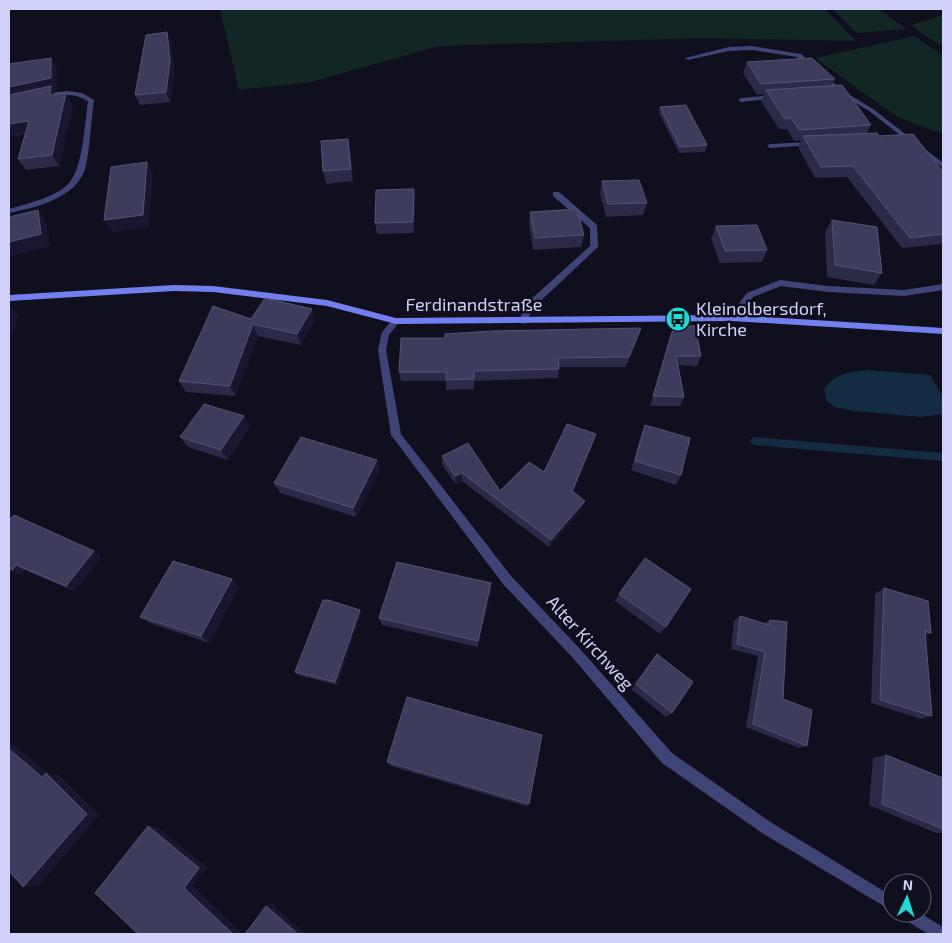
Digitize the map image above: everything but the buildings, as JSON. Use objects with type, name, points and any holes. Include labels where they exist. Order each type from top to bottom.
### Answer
[{"type":"street","points":[[688,58],[729,48],[752,48],[800,55],[841,92],[872,110],[943,166]]},
{"type":"street","points":[[832,93],[841,92]]},
{"type":"street","points":[[9,211],[44,202],[70,186],[81,170],[92,100],[81,93],[60,93],[34,98]]},
{"type":"street","points":[[741,100],[786,96]]},
{"type":"street","points":[[897,138],[906,138]]},
{"type":"street","points":[[770,146],[818,143]]},
{"type":"street","points":[[523,321],[529,306],[594,247],[594,228],[556,194]]},
{"type":"street","points":[[732,318],[750,295],[780,283],[828,289],[904,294],[943,287]]},
{"type":"street","name":"Ferdinandstraße","points":[[9,298],[174,288],[213,289],[327,303],[396,321],[732,318],[943,331]]},
{"type":"street","name":"Alter Kirchweg","points":[[396,321],[385,334],[382,350],[396,435],[507,580],[577,654],[666,758],[767,828],[882,898]]},
{"type":"street","points":[[923,923],[941,934]]},
{"type":"green space","points":[[220,9],[825,9],[856,41],[702,38],[439,46],[311,82],[239,90]]},
{"type":"green space","points":[[832,9],[879,9],[906,29],[857,33]]},
{"type":"green space","points":[[943,15],[943,48],[911,25]]},
{"type":"green space","points":[[915,36],[943,56],[943,134],[897,117],[815,58]]},
{"type":"water","points":[[867,370],[930,375],[943,397],[943,414],[921,417],[854,411],[835,407],[826,400],[824,389],[832,380],[848,373]]},
{"type":"waterway","points":[[754,441],[943,457]]},
{"type":"place","name":"Kleinolbersdorf, Kirche","points":[[678,319]]}]
